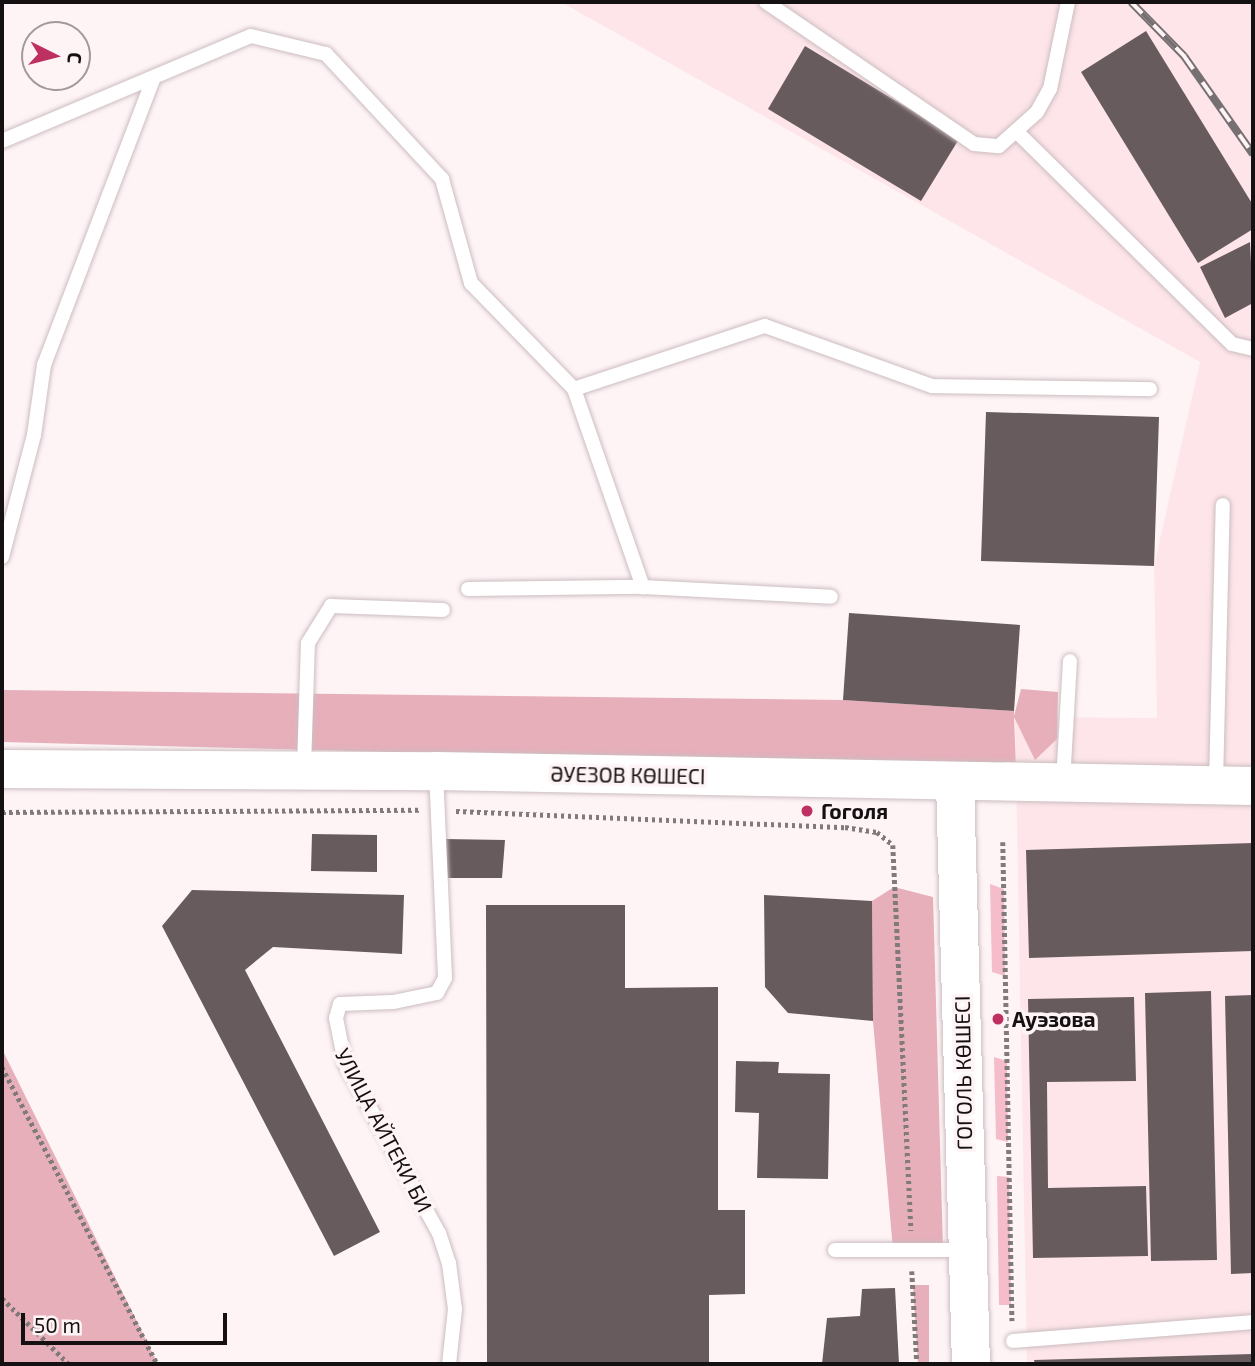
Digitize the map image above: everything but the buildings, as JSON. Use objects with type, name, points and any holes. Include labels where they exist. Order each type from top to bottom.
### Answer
[{"type":"main road","name":"ӘУЕЗОВ КӨШЕСІ","points":[[2,769],[303,773],[436,771],[1063,785],[1253,786]]},
{"type":"main road","name":"ГОГОЛЬ КӨШЕСІ","points":[[955,782],[971,1364]]},
{"type":"lane","points":[[766,2],[974,144],[999,146],[1037,112],[1051,89],[1068,2]]},
{"type":"lane","points":[[2,141],[251,36],[326,54],[442,179],[471,283],[574,389],[643,587]]},
{"type":"lane","points":[[2,557],[34,435],[44,365],[154,77]]},
{"type":"lane","points":[[1017,132],[1232,344],[1253,349]]},
{"type":"lane","points":[[574,389],[765,326],[932,386],[1150,388]]},
{"type":"lane","points":[[1216,787],[1223,505]]},
{"type":"lane","points":[[468,589],[643,587],[831,597]]},
{"type":"lane","points":[[303,773],[308,643],[331,606],[443,610]]},
{"type":"lane","points":[[1063,785],[1070,661]]},
{"type":"lane","name":"УЛИЦА АЙТЕКИ БИ","points":[[436,771],[436,810],[448,962],[445,978],[437,993],[393,1002],[353,1000],[340,1004],[336,1018],[345,1063],[446,1253],[454,1280],[449,1364]]},
{"type":"lane","points":[[835,1250],[967,1250]]},
{"type":"lane","points":[[1013,1341],[1253,1322]]},
{"type":"path","points":[[2,812],[436,810],[845,827],[877,832],[893,845],[917,1364]]},
{"type":"path","points":[[1003,842],[1013,1341]]},
{"type":"path","points":[[2,1067],[157,1364]]},
{"type":"path","points":[[2,1298],[69,1364]]},
{"type":"shaded area","points":[[561,2],[1253,2],[1253,1364],[1027,1364],[1015,717],[1157,718],[1154,566],[1200,362]]},
{"type":"shaded area","points":[[1021,689],[1058,692],[1057,739],[1035,760],[1014,717],[1016,768],[2,742],[2,690],[843,700],[1014,711],[1014,716]]},
{"type":"shaded area","points":[[990,884],[1004,889],[1005,976],[992,972]]},
{"type":"shaded area","points":[[894,887],[933,897],[943,1250],[893,1250],[873,1021],[872,901]]},
{"type":"shaded area","points":[[2,1049],[158,1364],[2,1364]]},
{"type":"shaded area","points":[[994,1057],[1007,1061],[1008,1142],[996,1139]]},
{"type":"shaded area","points":[[997,1176],[1009,1177],[1011,1305],[999,1305]]},
{"type":"shaded area","points":[[913,1285],[929,1285],[929,1364],[918,1364]]},
{"type":"railway","points":[[1131,2],[1184,56],[1253,154]]},
{"type":"place","name":"Гоголя","points":[[807,811]]},
{"type":"place","name":"Ауэзова","points":[[998,1019]]}]
